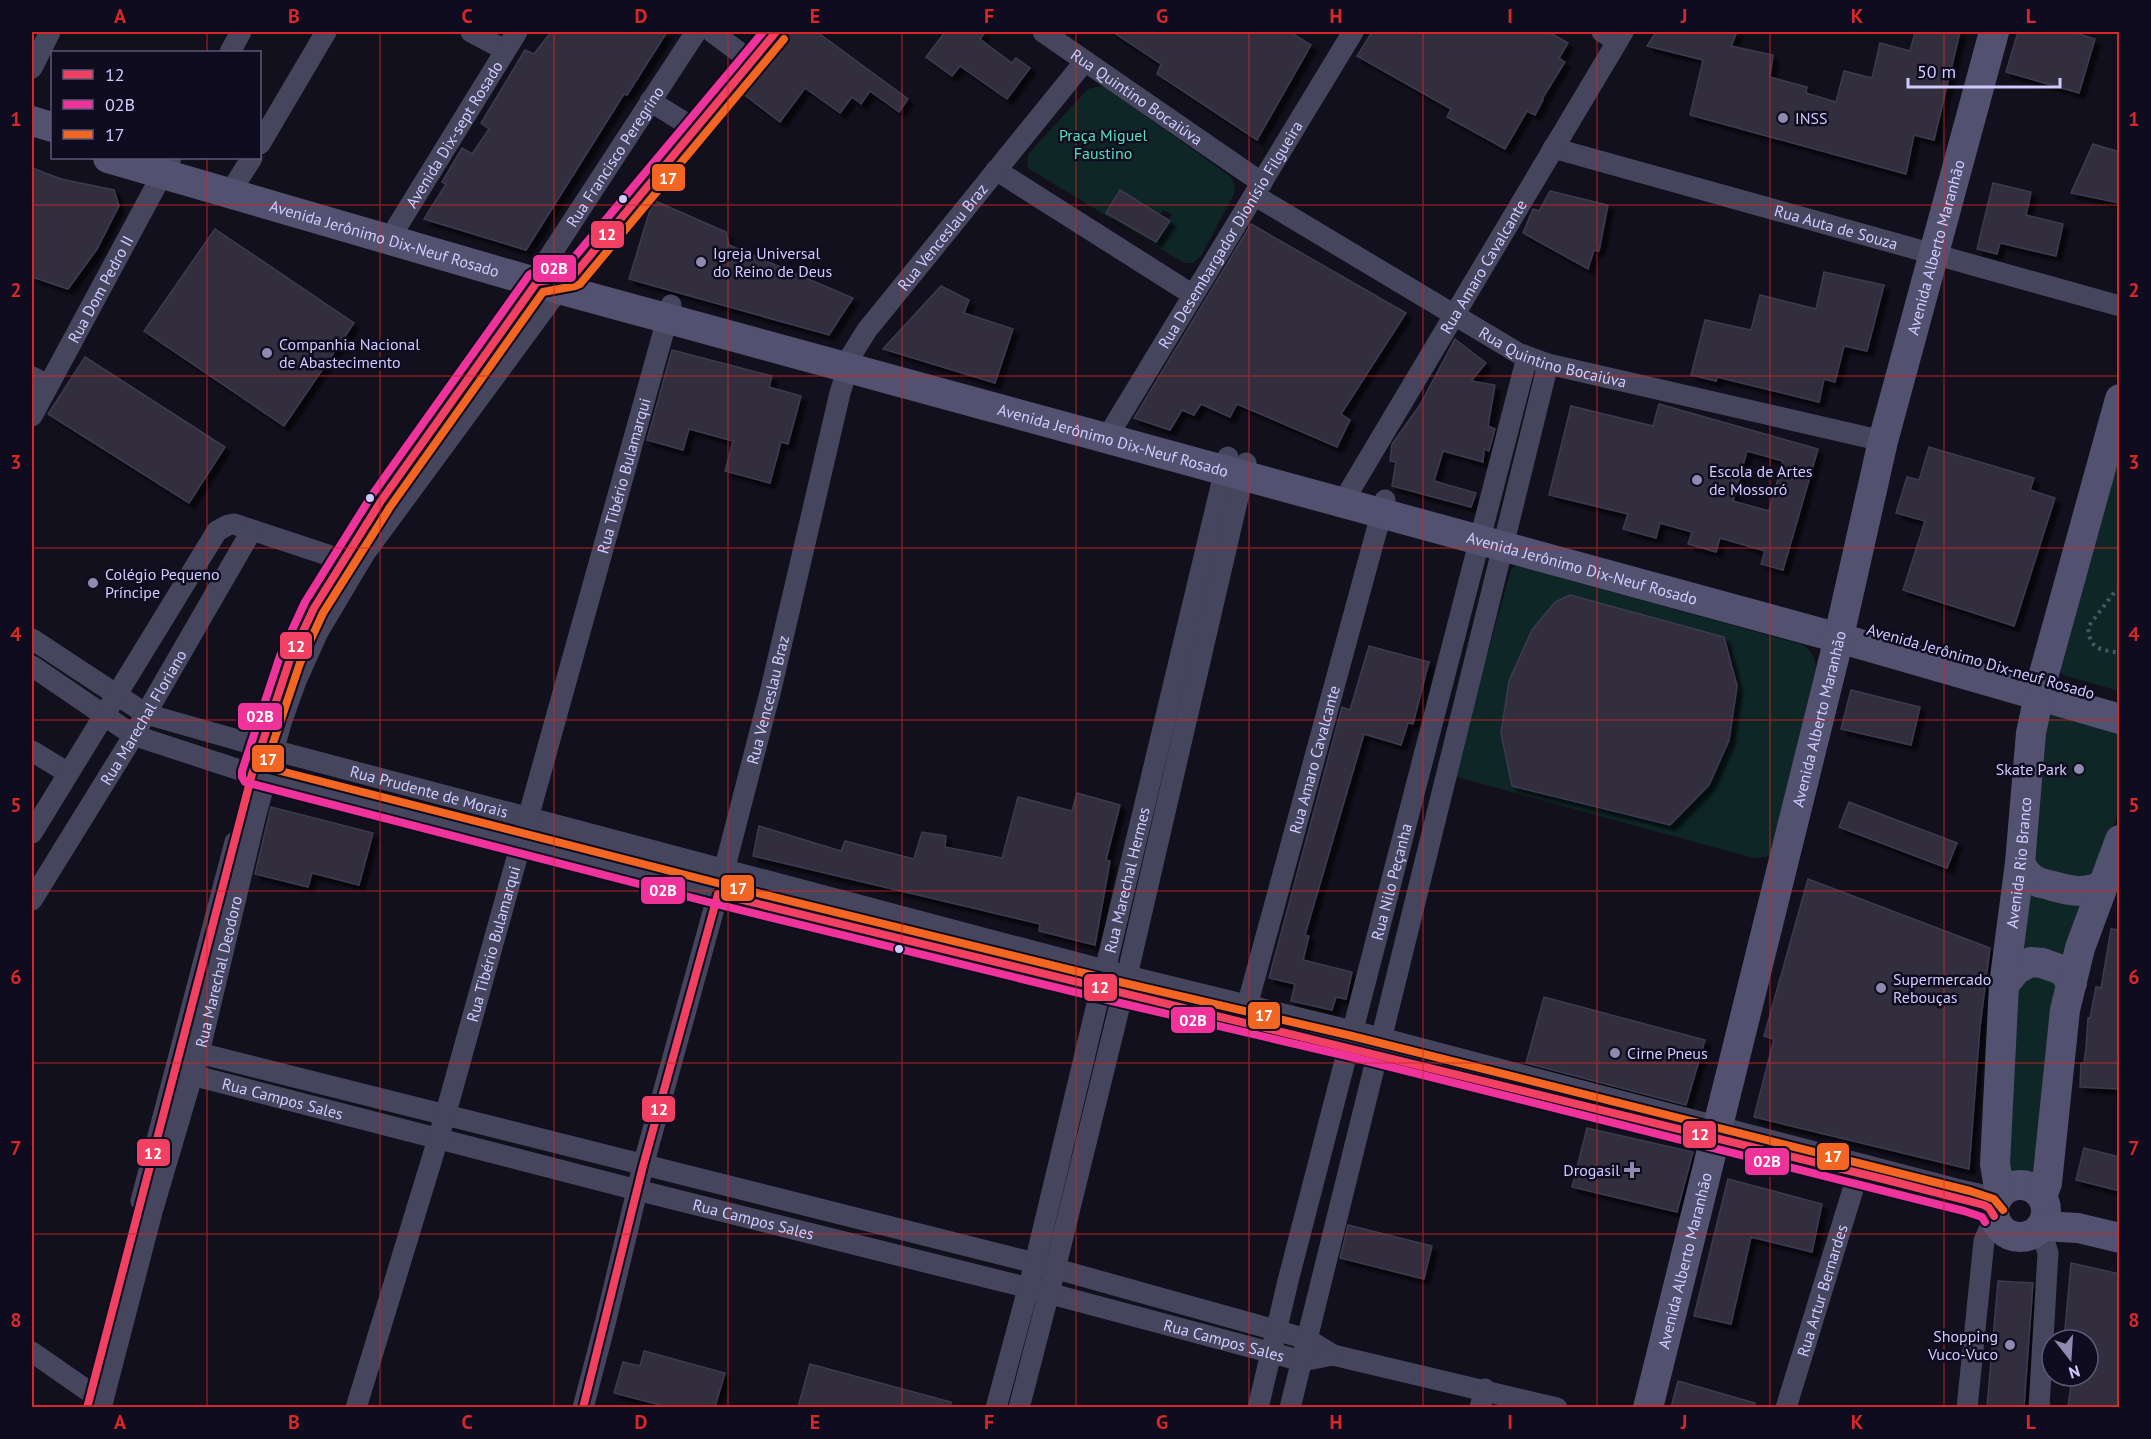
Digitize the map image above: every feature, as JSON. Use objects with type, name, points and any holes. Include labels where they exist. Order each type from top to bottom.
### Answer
[{"type":"main road","name":"Avenida Alberto Maranhão","points":[[1648,1407],[1718,1133],[1841,630],[1884,441],[1994,32]]},
{"type":"main road","points":[[32,121],[51,127]]},
{"type":"main road","points":[[32,136],[51,142]]},
{"type":"main road","name":"Avenida Jerônimo Dix-Neuf Rosado","points":[[122,159],[165,162],[240,177],[393,232],[669,311],[1841,630]]},
{"type":"main road","name":"Avenida Rio Branco","points":[[1996,1206],[1995,1164],[2004,985],[2020,863],[2031,734],[2040,689],[2120,399]]},
{"type":"main road","name":"Avenida Jerônimo Dix-neuf Rosado","points":[[1841,630],[1875,629],[2040,689],[2120,701]]},
{"type":"main road","name":"Avenida Jerônimo Dix-Neuf Rosado","points":[[2040,689],[2120,719]]},
{"type":"main road","points":[[2120,840],[2080,948],[2065,1011],[2042,1212],[2028,1236],[2019,1237],[2003,1231],[1996,1206],[2009,1187],[2026,1185],[2034,1188],[2042,1212],[2078,1228],[2120,1238]]},
{"type":"main road","points":[[2020,863],[2027,875],[2034,882],[2041,884],[2084,893],[2093,891],[2102,885]]},
{"type":"main road","points":[[2004,985],[2016,969],[2030,962],[2042,963],[2062,970],[2072,983]]},
{"type":"main road","points":[[2042,1212],[2055,1206],[2120,1224]]},
{"type":"street","points":[[32,68],[50,32]]},
{"type":"street","points":[[231,51],[242,32]]},
{"type":"street","points":[[261,142],[326,32]]},
{"type":"street","points":[[471,32],[505,50]]},
{"type":"street","name":"Avenida Dix-sept Rosado","points":[[393,232],[517,32]]},
{"type":"street","name":"Rua Francisco Peregrino","points":[[553,278],[650,101],[696,32]]},
{"type":"street","points":[[712,32],[751,61]]},
{"type":"street","points":[[553,278],[695,129],[776,32]]},
{"type":"street","name":"Rua Quintino Bocaiúva","points":[[1043,32],[1258,189],[1454,315],[1518,353],[1548,364],[1884,441]]},
{"type":"street","name":"Rua Desembargador Dionísio Filgueira","points":[[1111,432],[1353,32]]},
{"type":"street","name":"Rua Amaro Cavalcante","points":[[1348,496],[1553,148],[1614,35]]},
{"type":"street","name":"Rua Venceslau Braz","points":[[583,1407],[643,1166],[718,894],[771,689],[840,393],[850,361],[867,330],[1085,61]]},
{"type":"street","points":[[650,101],[695,129]]},
{"type":"street","name":"Rua Auta de Souza","points":[[1553,148],[2120,306]]},
{"type":"street","name":"Rua Dom Pedro II","points":[[32,416],[40,381],[165,162]]},
{"type":"street","points":[[996,170],[1193,296]]},
{"type":"street","name":"Rua Marechal Deodoro","points":[[96,1402],[152,1212],[183,1073],[255,819],[259,776],[267,748],[281,723],[296,681],[350,562],[381,501],[553,278]]},
{"type":"street","name":"Rua Tibério Bulamarqui","points":[[356,1407],[445,1116],[669,311]]},
{"type":"street","name":"Rua Nilo Peçanha","points":[[1290,1407],[1379,1046],[1493,536],[1527,357]]},
{"type":"street","name":"Rua Nilo Peçanha","points":[[1258,1407],[1351,1039],[1493,536],[1548,364]]},
{"type":"street","name":"Rua Marechal Hermes","points":[[1019,1407],[1039,1291],[1103,979],[1236,466]]},
{"type":"street","name":"Rua Marechal Hermes","points":[[1045,1266],[1124,985],[1236,466]]},
{"type":"street","name":"Rua Amaro Cavalcante","points":[[1245,1013],[1384,506]]},
{"type":"street","name":"Rua Marechal Floriano","points":[[32,833],[212,537],[223,527],[234,524],[252,530],[146,714],[32,900]]},
{"type":"street","points":[[252,530],[350,562]]},
{"type":"street","name":"Rua Prudente de Morais","points":[[32,639],[146,714],[724,869],[1124,985],[1351,1039],[1718,1133],[1986,1197],[1996,1206]]},
{"type":"street","name":"Rua Prudente de Morais","points":[[32,666],[133,735],[259,776],[718,894],[1103,979]]},
{"type":"street","points":[[32,751],[68,773]]},
{"type":"street","name":"Rua Campos Sales","points":[[189,1051],[1045,1266],[1307,1339],[1333,1355],[1483,1398],[1557,1407]]},
{"type":"street","name":"Rua Campos Sales","points":[[183,1073],[438,1140],[1039,1291],[1302,1361],[1333,1355]]},
{"type":"street","name":"Rua Prudente de Morais","points":[[1718,1133],[1989,1208],[1996,1206]]},
{"type":"street","name":"Rua Artur Bernardes","points":[[1786,1407],[1858,1173]]},
{"type":"street","points":[[1967,1407],[1984,1241],[1996,1206]]},
{"type":"street","points":[[2039,1407],[2048,1253],[2042,1212]]},
{"type":"street","name":"Rua Marechal Hermes","points":[[996,1407],[1039,1291]]},
{"type":"street","points":[[32,1352],[96,1402]]},
{"type":"path","points":[[2120,589],[2116,590],[2088,627],[2089,640],[2097,649],[2120,653]]},
{"type":"green space","name":"Praça Miguel Faustino","points":[[1105,87],[1231,177],[1235,186],[1234,194],[1201,256],[1193,263],[1184,263],[1028,168],[1029,153],[1088,89]],"holes":[[[1120,190],[1160,215],[1163,210],[1172,215],[1157,242],[1153,242],[1106,213]]]},
{"type":"green space","points":[[2119,452],[2119,691],[2066,676],[2060,672],[2058,667]]},
{"type":"green space","points":[[1514,566],[1800,644],[1809,650],[1816,667],[1771,856],[1754,858],[1453,776]]},
{"type":"green space","name":"Skate Park","points":[[2044,711],[2119,726],[2119,811],[2094,878],[2090,882],[2032,869]]},
{"type":"green space","points":[[2026,894],[2084,900],[2066,954],[2022,946]]},
{"type":"green space","points":[[2019,973],[2060,979],[2040,1183],[2032,1179],[2008,1176]]},
{"type":"building","points":[[551,32],[667,32],[627,95],[624,94],[526,250],[424,219],[446,184],[442,182],[462,148],[472,154],[489,129],[481,123],[525,50],[534,54]]},
{"type":"building","points":[[788,32],[817,32],[908,99],[899,112],[870,91],[861,104],[852,97],[840,113],[805,88],[780,122],[742,93],[786,40]]},
{"type":"building","points":[[945,32],[985,32],[980,39],[1012,63],[1016,58],[1030,68],[1007,99],[960,66],[952,76],[926,57]]},
{"type":"building","points":[[1113,32],[1290,32],[1311,45],[1257,140],[1157,74],[1161,64]]},
{"type":"building","points":[[1372,32],[1549,32],[1568,43],[1559,58],[1565,62],[1535,115],[1527,111],[1505,149],[1447,117],[1451,109],[1357,56]]},
{"type":"building","points":[[1656,32],[1737,32],[1731,46],[1773,55],[1770,77],[1807,87],[1806,93],[1836,102],[1844,71],[1872,78],[1880,43],[1910,51],[1915,32],[1960,32],[1934,140],[1914,135],[1906,174],[1690,115],[1703,60],[1647,46]]},
{"type":"building","points":[[2018,32],[2072,32],[2095,39],[2079,93],[2006,72]]},
{"type":"building","points":[[2093,144],[2120,152],[2120,203],[2071,193]]},
{"type":"building","points":[[32,168],[61,179],[114,190],[119,206],[97,249],[68,289],[32,277]]},
{"type":"building","points":[[1993,183],[2031,192],[2026,215],[2063,224],[2056,256],[2000,243],[1997,254],[1977,249]]},
{"type":"building","points":[[1120,190],[1170,221],[1156,242],[1106,213]]},
{"type":"building","points":[[1550,191],[1608,205],[1599,251],[1594,250],[1588,269],[1523,233],[1533,209],[1539,211]]},
{"type":"building","name":"Igreja Universal do Reino de Deus","points":[[653,200],[726,232],[729,245],[853,298],[829,335],[629,279]]},
{"type":"building","points":[[1251,224],[1406,313],[1341,414],[1350,420],[1337,447],[1237,404],[1230,417],[1201,404],[1194,415],[1182,410],[1170,430],[1134,418]]},
{"type":"building","points":[[215,229],[354,323],[284,426],[144,331]]},
{"type":"building","points":[[1824,272],[1884,285],[1867,351],[1844,346],[1835,382],[1824,379],[1819,402],[1717,377],[1716,381],[1691,375],[1705,320],[1751,330],[1760,295],[1816,309]]},
{"type":"building","points":[[941,286],[969,300],[964,313],[1013,329],[995,383],[883,349]]},
{"type":"building","points":[[1455,339],[1486,363],[1471,381],[1495,385],[1488,426],[1495,429],[1489,451],[1484,449],[1483,462],[1443,451],[1434,481],[1476,493],[1471,507],[1392,486],[1396,462],[1390,461],[1392,444],[1420,405]]},
{"type":"building","points":[[672,350],[772,376],[769,387],[801,396],[788,444],[781,442],[770,483],[725,471],[733,441],[689,429],[683,450],[647,440]]},
{"type":"building","points":[[85,357],[225,447],[189,503],[48,414]]},
{"type":"building","points":[[1659,404],[1818,449],[1783,570],[1761,564],[1765,551],[1720,538],[1716,552],[1688,544],[1692,532],[1660,523],[1656,538],[1623,529],[1628,514],[1549,495],[1571,406],[1653,426]],"holes":[[[1747,451],[1783,461],[1769,511],[1733,501]]]},
{"type":"building","points":[[1929,447],[2034,478],[2030,490],[2055,498],[2014,626],[1903,590],[1925,521],[1896,513],[1907,477],[1919,480]]},
{"type":"building","points":[[1570,595],[1724,637],[1737,686],[1729,740],[1709,785],[1670,825],[1512,786],[1501,733],[1509,681],[1532,630],[1555,602]]},
{"type":"building","points":[[1369,646],[1429,662],[1413,724],[1408,723],[1401,745],[1364,734],[1305,935],[1309,936],[1303,960],[1352,972],[1346,999],[1336,997],[1332,1010],[1291,1001],[1295,984],[1269,978],[1342,707],[1350,710]]},
{"type":"building","points":[[1851,690],[1920,707],[1911,745],[1841,729]]},
{"type":"building","points":[[1077,793],[1120,805],[1106,860],[1110,861],[1095,945],[1039,931],[1040,924],[753,856],[759,826],[841,851],[845,841],[914,859],[922,832],[946,836],[945,847],[1002,858],[1018,797],[1072,811]]},
{"type":"building","points":[[1849,802],[1957,843],[1947,868],[1839,827]]},
{"type":"building","points":[[271,807],[373,833],[359,885],[312,873],[308,887],[255,874]]},
{"type":"building","name":"Supermercado Rebouças","points":[[1808,879],[1990,948],[1980,1027],[1969,1169],[1754,1117],[1774,1039],[1764,1036]]},
{"type":"building","points":[[2111,929],[2120,930],[2120,1089],[2080,1087],[2088,1018],[2090,1018],[2096,987],[2101,988]]},
{"type":"building","name":"Cirne Pneus","points":[[1544,997],[1705,1040],[1686,1105],[1526,1063]]},
{"type":"building","name":"Drogasil","points":[[1587,1128],[1693,1152],[1677,1212],[1572,1187]]},
{"type":"building","points":[[2084,1148],[2120,1157],[2120,1191],[2076,1180]]},
{"type":"building","points":[[1728,1179],[1822,1204],[1812,1252],[1751,1237],[1731,1324],[1694,1316]]},
{"type":"building","points":[[1348,1225],[1432,1246],[1424,1279],[1340,1258]]},
{"type":"building","points":[[2071,1263],[2120,1274],[2120,1407],[2068,1407],[2070,1388],[2100,1388],[2100,1328],[2065,1328]]},
{"type":"building","name":"Shopping Vuco-Vuco","points":[[1998,1281],[2033,1283],[2024,1407],[1987,1407]]},
{"type":"building","points":[[644,1351],[725,1373],[715,1407],[668,1407],[614,1393],[623,1362],[640,1366]]},
{"type":"building","points":[[810,1364],[951,1402],[951,1407],[798,1407]]},
{"type":"building","points":[[1678,1381],[1755,1403],[1754,1407],[1671,1407]]},
{"type":"transit line","name":"02B","points":[[763,32],[567,266],[529,275],[372,495],[305,602],[280,656],[242,771],[245,782],[716,904],[1347,1056],[1964,1211],[1982,1217],[1985,1222]]},
{"type":"transit line","name":"12","points":[[87,1408],[252,774],[290,659],[314,608],[381,501],[537,282],[573,276],[776,32]]},
{"type":"transit line","name":"17","points":[[784,39],[580,284],[543,292],[390,507],[323,613],[300,663],[265,767],[721,884],[1124,983],[1352,1036],[1970,1191],[1994,1199],[2003,1210]]},
{"type":"transit line","name":"12","points":[[583,1408],[643,1166],[718,894],[1887,1180],[1984,1205],[1994,1216]]},
{"type":"place","name":"INSS","points":[[1783,118]]},
{"type":"place","name":"Igreja Universal do Reino de Deus","points":[[701,262]]},
{"type":"place","name":"Companhia Nacional de Abastecimento","points":[[267,353]]},
{"type":"place","name":"Escola de Artes de Mossoró","points":[[1697,480]]},
{"type":"place","name":"Colégio Pequeno Príncipe","points":[[93,583]]},
{"type":"place","name":"Skate Park","points":[[2079,769]]},
{"type":"place","name":"Supermercado Rebouças","points":[[1881,988]]},
{"type":"place","name":"Cirne Pneus","points":[[1615,1053]]},
{"type":"place","name":"Drogasil","points":[[1632,1170]]},
{"type":"place","name":"Shopping Vuco-Vuco","points":[[2010,1345]]}]
